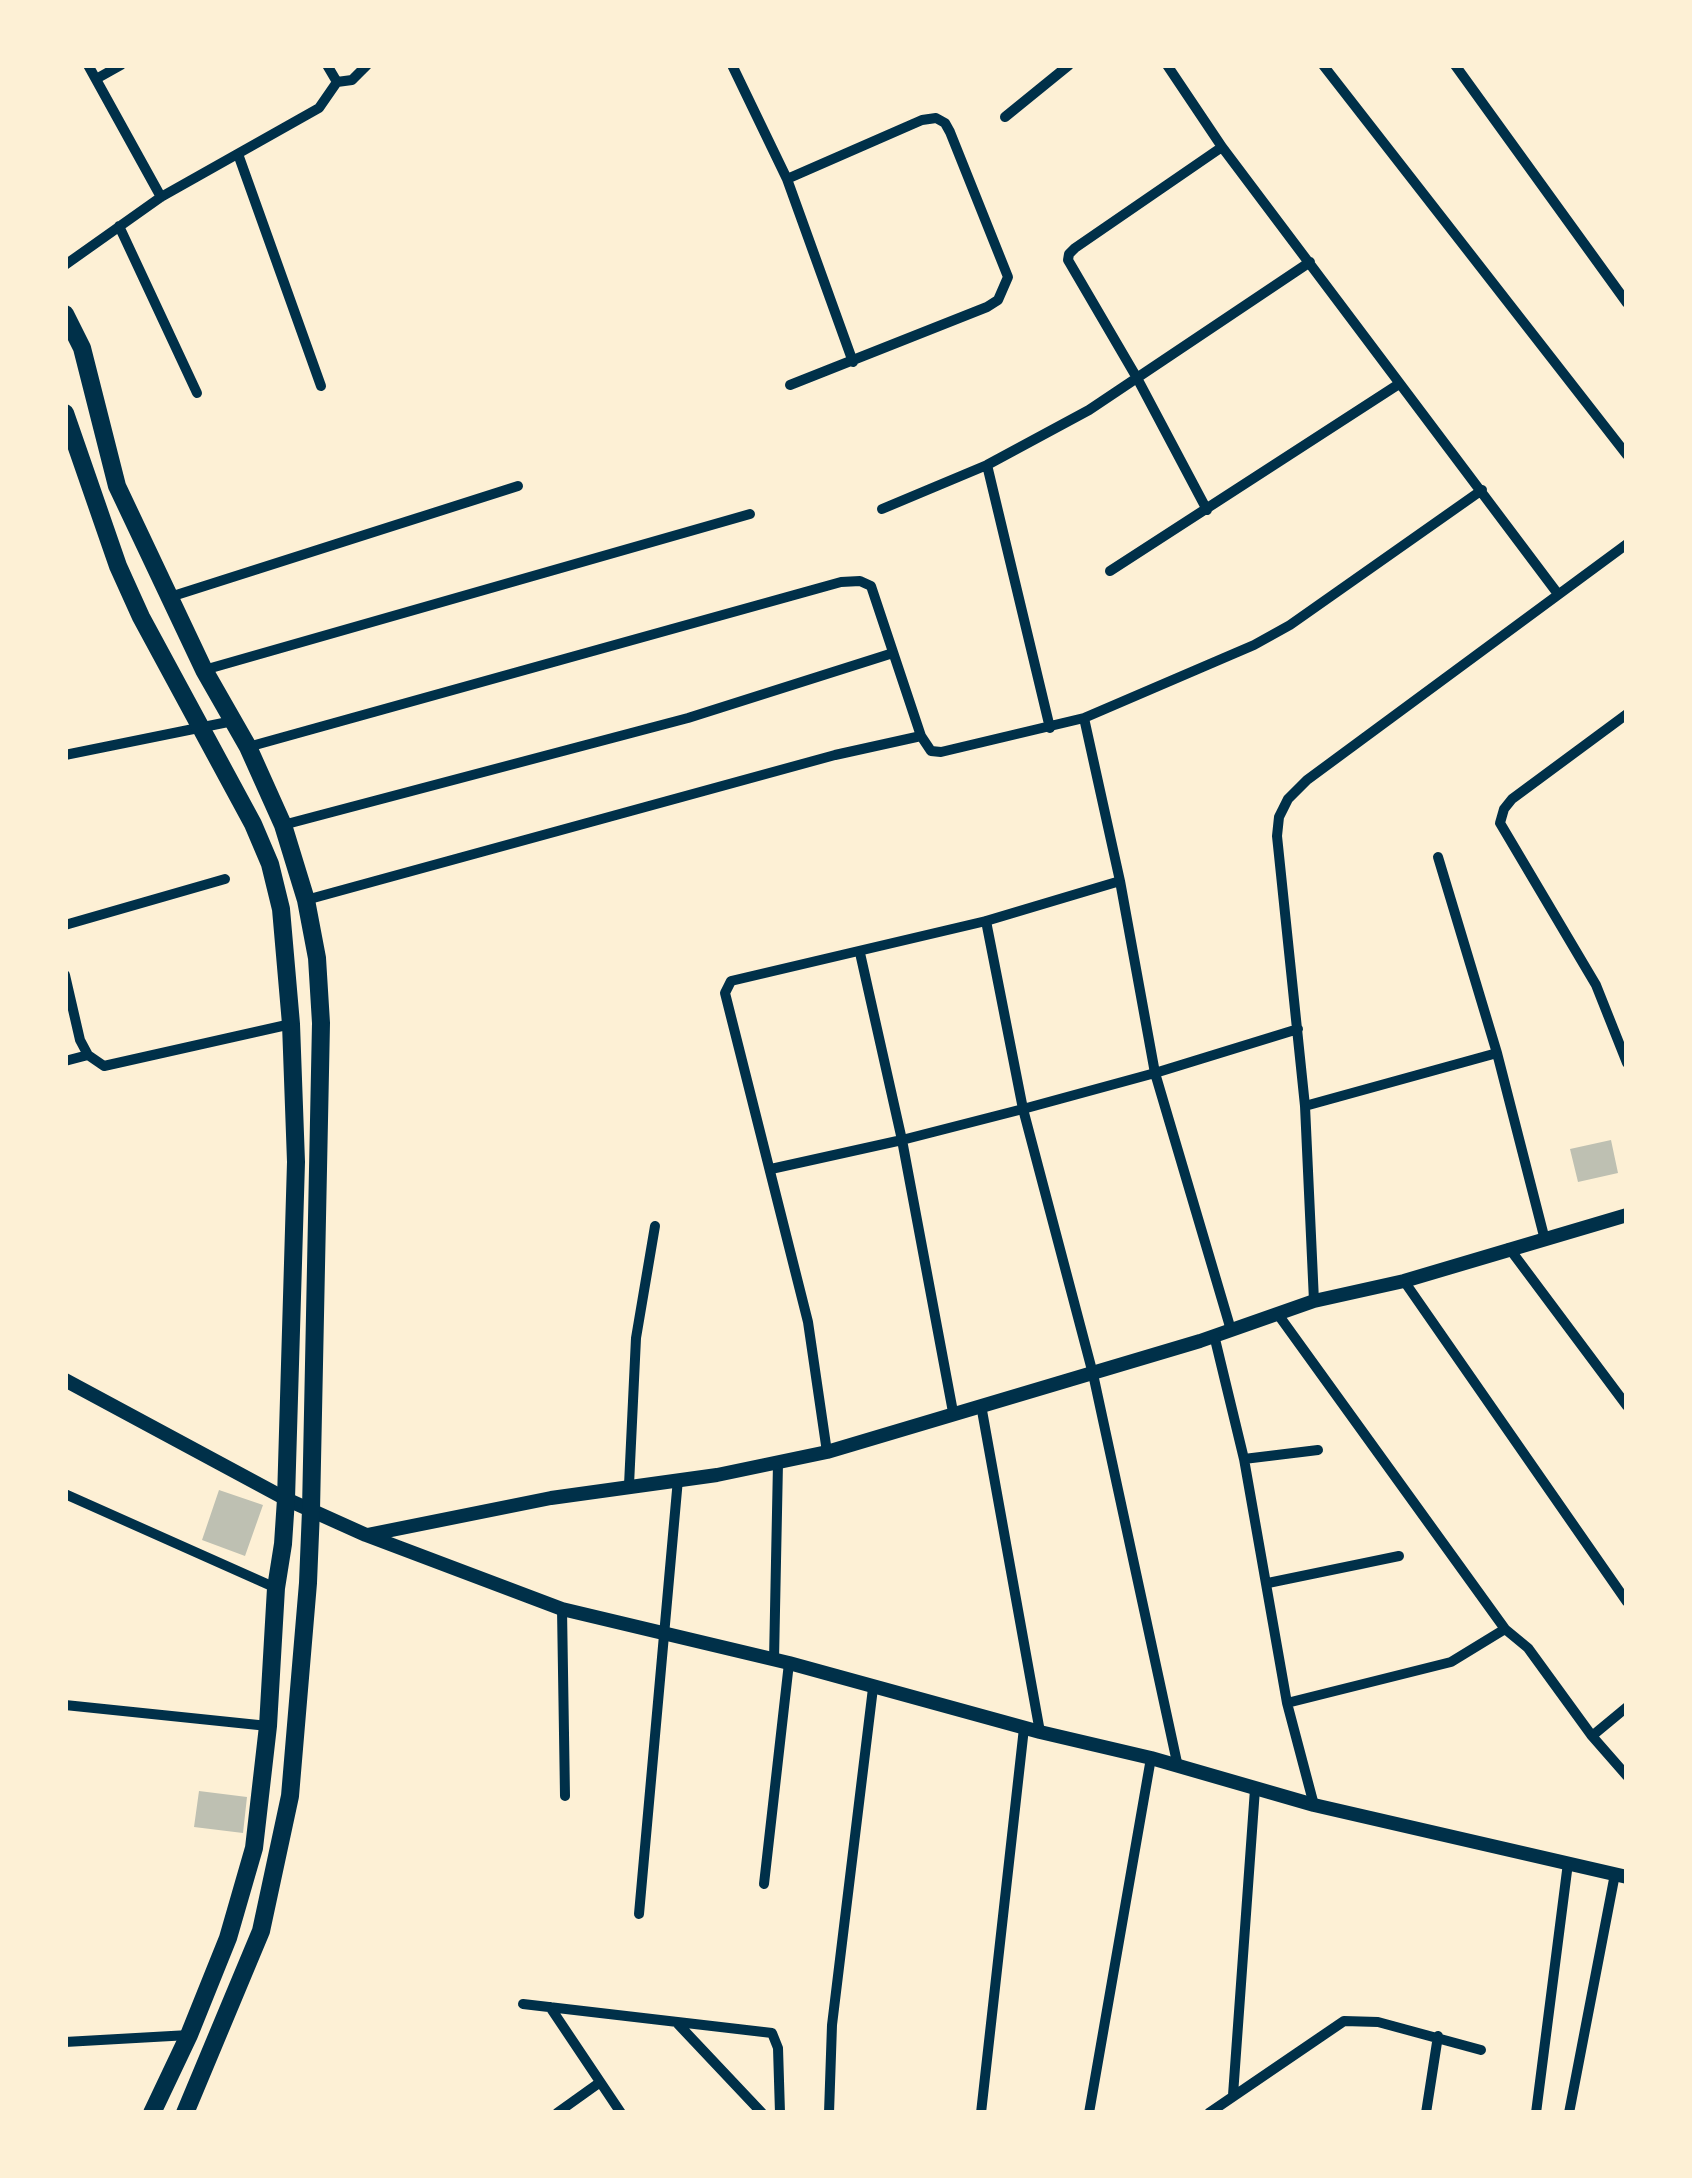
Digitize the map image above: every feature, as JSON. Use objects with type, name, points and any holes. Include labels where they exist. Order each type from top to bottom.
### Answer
[{"type":"main road","points":[[65,314],[82,348],[117,486],[283,825],[306,900],[321,1024],[308,1582],[286,1816],[262,1931],[185,2113]]},
{"type":"main road","points":[[65,413],[118,566],[253,824],[270,864],[281,909],[291,1024],[296,1162],[286,1500],[254,1848],[228,1938],[152,2113]]},
{"type":"street","points":[[88,65],[161,196]]},
{"type":"street","points":[[96,78],[122,65]]},
{"type":"street","points":[[327,65],[337,82]]},
{"type":"street","points":[[65,265],[161,196],[319,108],[337,82],[352,80],[366,65]]},
{"type":"street","points":[[732,65],[787,179],[853,362]]},
{"type":"street","points":[[1005,117],[1070,65]]},
{"type":"street","points":[[1323,65],[1627,455]]},
{"type":"street","points":[[1455,65],[1627,303]]},
{"type":"street","points":[[1170,66],[1222,147],[1558,594]]},
{"type":"street","points":[[787,179],[922,120],[936,118],[950,132],[1008,278],[1006,289],[987,307],[790,385]]},
{"type":"street","points":[[1207,510],[1068,260],[1069,254],[1222,147]]},
{"type":"street","points":[[238,154],[322,386]]},
{"type":"street","points":[[119,226],[197,393]]},
{"type":"street","points":[[882,510],[987,465],[1089,410],[1310,262]]},
{"type":"street","points":[[1110,571],[1400,384]]},
{"type":"street","points":[[987,465],[1050,728]]},
{"type":"street","points":[[170,597],[518,486]]},
{"type":"street","points":[[248,747],[841,582],[860,581],[871,586],[922,736],[931,751],[941,752],[1084,718],[1254,645],[1290,625],[1482,490]]},
{"type":"street","points":[[204,670],[750,514]]},
{"type":"street","points":[[1314,1301],[1305,1106],[1277,836],[1279,818],[1288,799],[1307,780],[1627,544]]},
{"type":"street","points":[[283,825],[688,718],[893,653]]},
{"type":"street","points":[[1627,714],[1512,800],[1500,822],[1596,984],[1627,1063]]},
{"type":"street","points":[[1084,718],[1120,880],[1156,1073],[1231,1330]]},
{"type":"street","points":[[65,756],[233,721]]},
{"type":"street","points":[[306,900],[816,760],[922,736]]},
{"type":"street","points":[[1438,856],[1497,1052],[1545,1240]]},
{"type":"street","points":[[65,926],[225,879]]},
{"type":"street","points":[[827,1452],[808,1322],[725,993],[731,981],[986,921],[1120,880]]},
{"type":"street","points":[[986,921],[1023,1108],[1093,1374],[1178,1767]]},
{"type":"street","points":[[860,953],[902,1140],[954,1412]]},
{"type":"street","points":[[65,974],[80,1040],[88,1055],[104,1066],[291,1024]]},
{"type":"street","points":[[771,1169],[902,1140],[1156,1073],[1298,1029]]},
{"type":"street","points":[[1305,1106],[1497,1052]]},
{"type":"street","points":[[65,1061],[88,1055]]},
{"type":"street","points":[[366,1535],[827,1452],[1093,1374],[1314,1301],[1404,1281],[1627,1215]]},
{"type":"street","points":[[629,1485],[636,1338],[655,1226]]},
{"type":"street","points":[[1509,1248],[1627,1406]]},
{"type":"street","points":[[1404,1281],[1627,1602]]},
{"type":"street","points":[[1277,1313],[1505,1629],[1528,1648],[1592,1736],[1627,1776]]},
{"type":"street","points":[[1214,1335],[1244,1459],[1287,1703],[1314,1805]]},
{"type":"street","points":[[65,1380],[286,1500],[366,1535],[562,1609],[781,1661],[1024,1728],[1152,1758],[1314,1805],[1621,1876],[1569,2113]]},
{"type":"street","points":[[981,1405],[1040,1732]]},
{"type":"street","points":[[1244,1459],[1318,1450]]},
{"type":"street","points":[[764,1884],[781,1661],[778,1463]]},
{"type":"street","points":[[639,1914],[678,1480]]},
{"type":"street","points":[[65,1494],[276,1588]]},
{"type":"street","points":[[1268,1583],[1399,1556]]},
{"type":"street","points":[[562,1609],[565,1796]]},
{"type":"street","points":[[1287,1703],[1451,1662],[1505,1629]]},
{"type":"street","points":[[829,2113],[832,2025],[874,1688]]},
{"type":"street","points":[[65,1705],[268,1726]]},
{"type":"street","points":[[1592,1736],[1627,1708]]},
{"type":"street","points":[[981,2113],[1024,1728]]},
{"type":"street","points":[[1089,2113],[1152,1758]]},
{"type":"street","points":[[1233,2096],[1256,1789]]},
{"type":"street","points":[[1536,2113],[1568,1863]]},
{"type":"street","points":[[523,2004],[772,2033],[778,2048],[780,2113]]},
{"type":"street","points":[[550,2007],[621,2113]]},
{"type":"street","points":[[1210,2113],[1344,2020],[1378,2022],[1481,2050]]},
{"type":"street","points":[[677,2023],[762,2113]]},
{"type":"street","points":[[65,2042],[189,2035]]},
{"type":"street","points":[[1426,2113],[1438,2036]]},
{"type":"street","points":[[557,2113],[599,2083]]},
{"type":"building","points":[[1611,1140],[1618,1173],[1578,1182],[1570,1149]]},
{"type":"building","points":[[219,1490],[263,1505],[245,1556],[202,1540]]},
{"type":"building","points":[[199,1791],[247,1797],[243,1833],[194,1827]]}]
